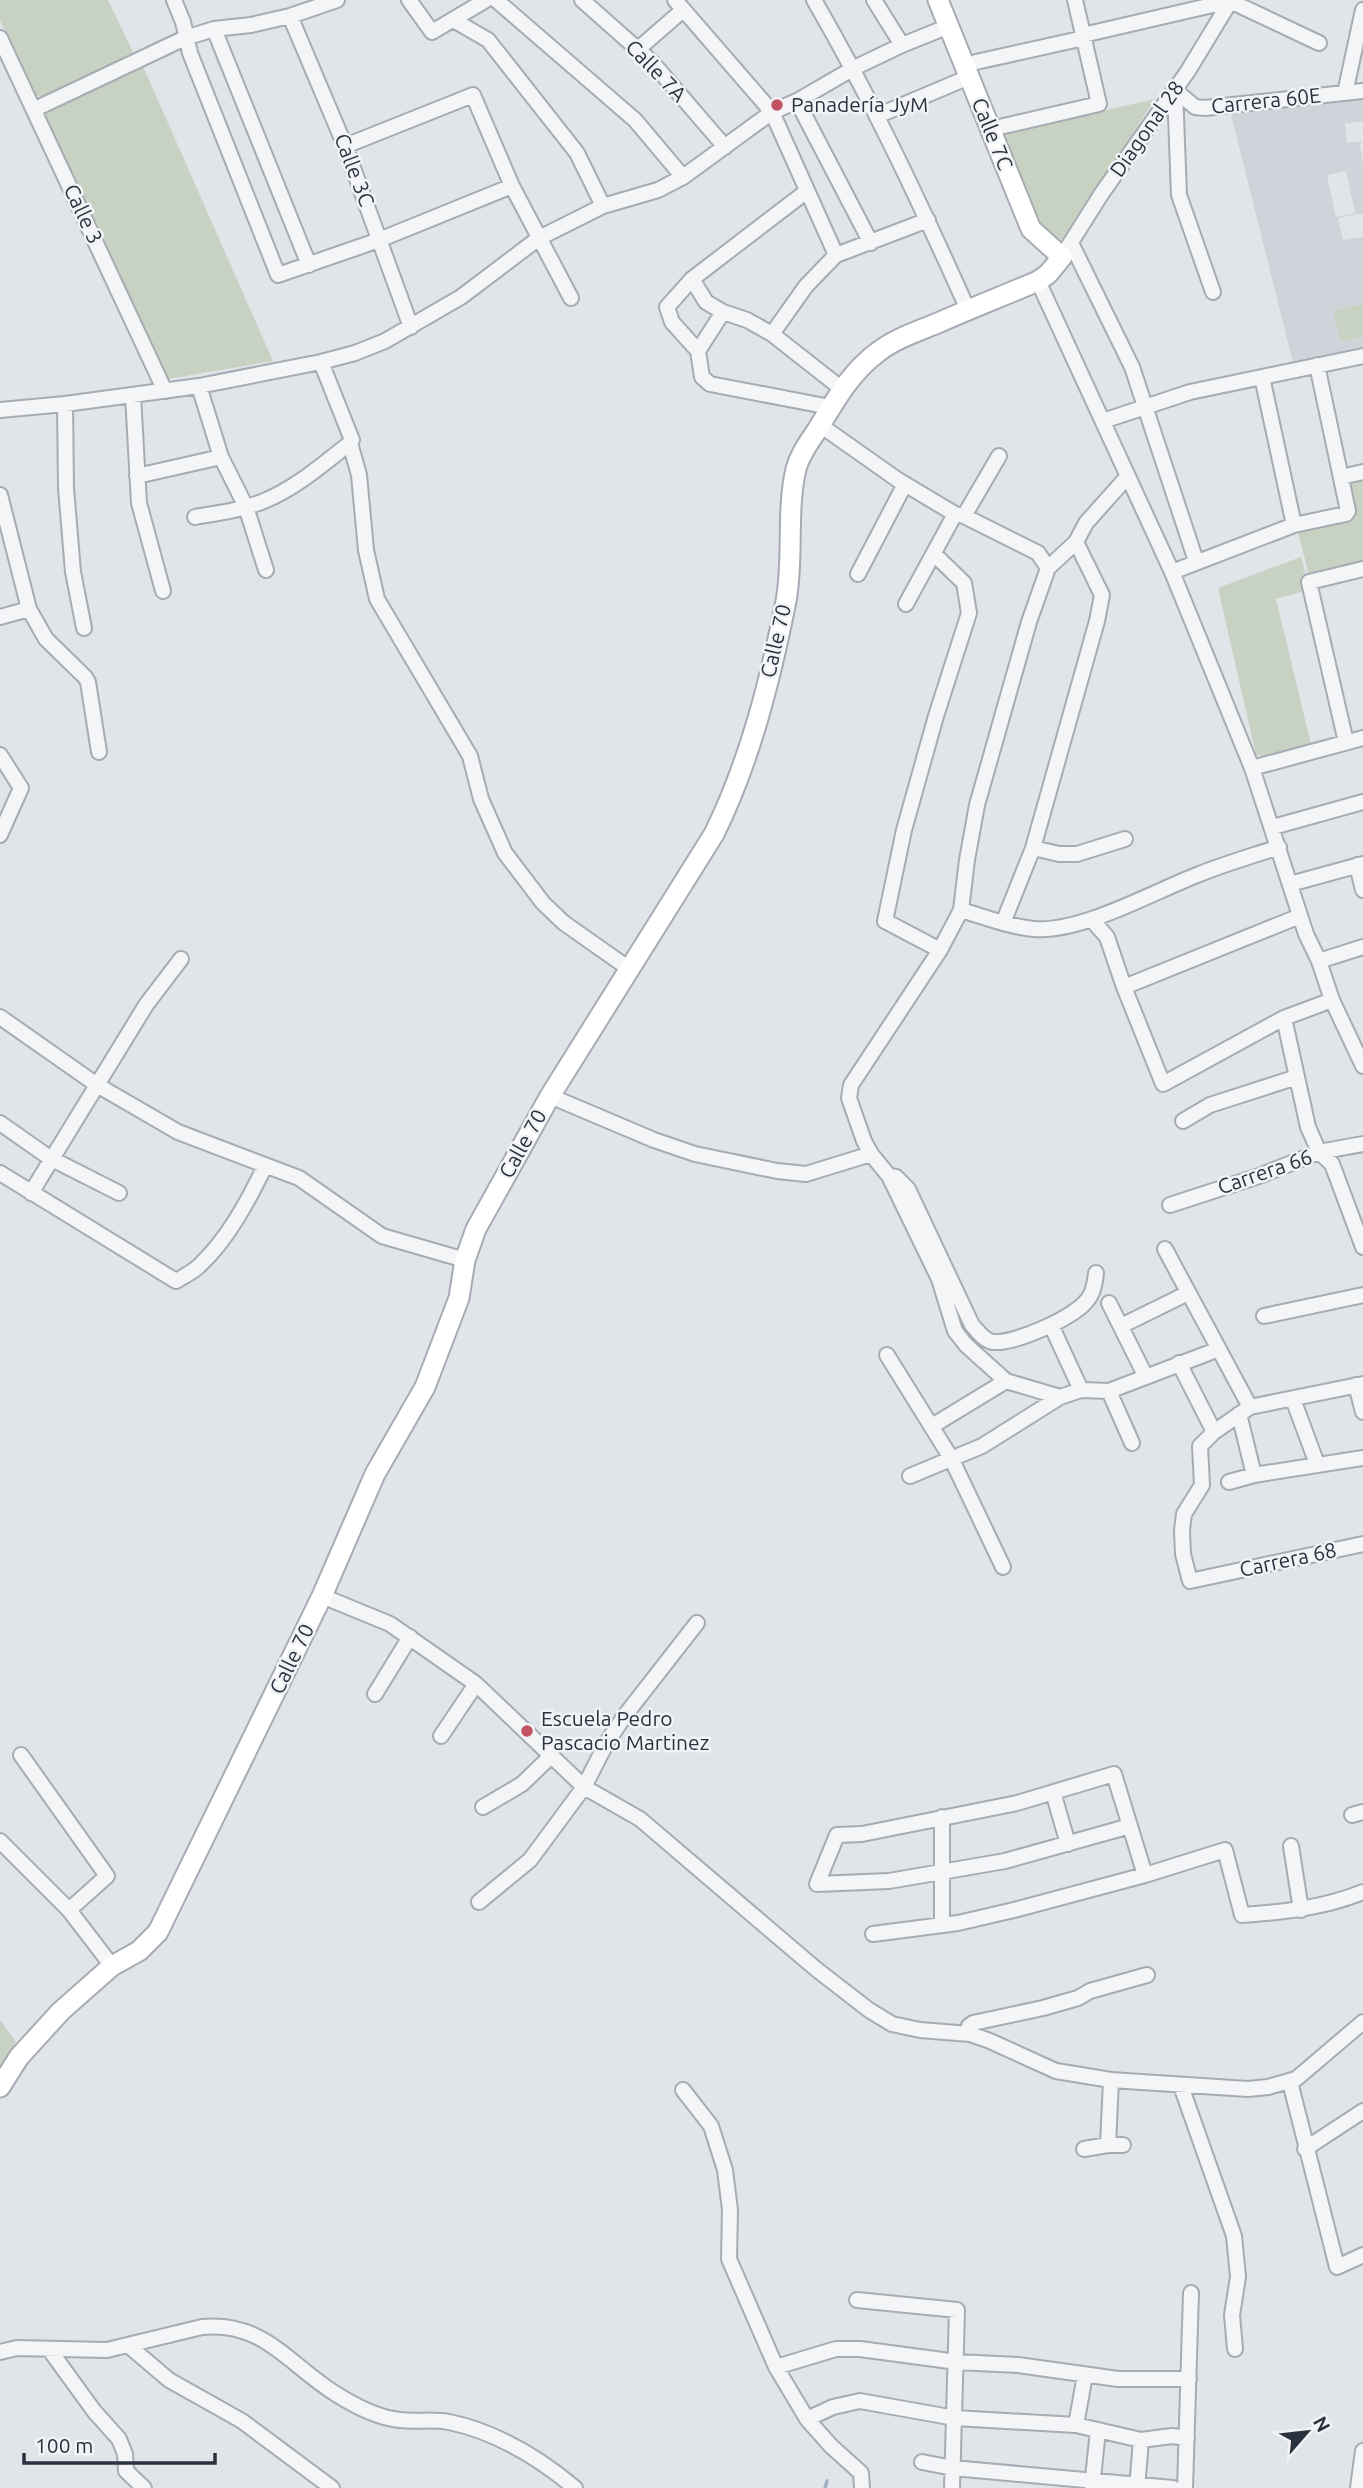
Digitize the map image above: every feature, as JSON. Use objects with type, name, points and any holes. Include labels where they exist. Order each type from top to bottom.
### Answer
[{"type":"street","points":[[174,0],[183,22],[185,38],[278,275],[379,240],[512,186]]},
{"type":"street","points":[[35,109],[185,38],[214,29],[251,25],[289,16],[337,0]]},
{"type":"street","points":[[409,0],[432,32],[486,0]]},
{"type":"street","points":[[496,0],[635,120],[683,177]]},
{"type":"street","name":"Calle 7A","points":[[582,0],[652,62],[725,147]]},
{"type":"street","points":[[814,0],[854,68],[928,220],[968,310]]},
{"type":"street","points":[[874,0],[901,45]]},
{"type":"street","name":"Calle 7C","points":[[938,0],[972,69],[990,129],[1031,229],[1067,250]]},
{"type":"street","points":[[990,129],[1099,104],[1075,0]]},
{"type":"street","points":[[877,116],[972,69],[1083,37],[1231,0],[1319,43]]},
{"type":"street","name":"Diagonal 28","points":[[1067,250],[1102,193],[1175,90],[1231,0]]},
{"type":"street","points":[[637,50],[679,5],[772,112],[836,255]]},
{"type":"street","points":[[1345,93],[1363,10]]},
{"type":"street","name":"Calle 3C","points":[[289,16],[345,146],[411,327]]},
{"type":"street","points":[[455,20],[488,40],[577,153],[603,206]]},
{"type":"street","points":[[0,410],[199,386],[321,362],[365,349],[411,327],[461,296],[539,238],[603,206],[658,190],[683,177],[772,112],[901,45],[949,26]]},
{"type":"street","points":[[214,29],[309,265]]},
{"type":"street","name":"Calle 3","points":[[0,37],[165,391]]},
{"type":"street","points":[[1175,90],[1179,195],[1213,292]]},
{"type":"street","name":"Carrera 60E","points":[[1175,90],[1195,107],[1205,108],[1363,91]]},
{"type":"street","points":[[345,146],[472,95],[512,186],[571,298]]},
{"type":"street","points":[[797,101],[870,243]]},
{"type":"street","points":[[807,191],[692,279],[667,307],[672,322],[698,351],[702,377],[710,384],[830,407]]},
{"type":"street","points":[[772,334],[806,286],[836,255],[928,220]]},
{"type":"street","points":[[1067,250],[1122,344],[1196,561]]},
{"type":"street","name":"Calle 70","points":[[0,2087],[19,2057],[44,2028],[112,1966],[139,1951],[158,1932],[322,1596],[375,1474],[425,1387],[459,1298],[465,1260],[475,1229],[628,968],[714,834],[745,764],[780,629],[790,578],[796,468],[802,455],[842,389],[862,366],[886,346],[1038,281],[1048,274],[1067,250]]},
{"type":"street","points":[[692,279],[706,302],[772,334],[842,389]]},
{"type":"street","points":[[1038,281],[1172,572],[1252,768],[1300,916],[1332,1000],[1361,1056]]},
{"type":"street","points":[[698,351],[723,312]]},
{"type":"street","points":[[1103,421],[1190,393],[1363,356]]},
{"type":"street","points":[[321,362],[350,435],[359,475],[366,550],[377,599],[470,756],[481,799],[505,853],[543,903],[564,923],[628,968]]},
{"type":"street","points":[[1172,572],[1294,525],[1346,514],[1348,511],[1317,365]]},
{"type":"street","points":[[1262,377],[1294,525]]},
{"type":"street","points":[[199,386],[221,457],[246,506],[266,570]]},
{"type":"street","points":[[133,395],[139,503],[163,591]]},
{"type":"street","points":[[65,404],[66,488],[73,572],[83,628]]},
{"type":"street","points":[[820,425],[905,484],[960,515],[1038,552],[1048,568]]},
{"type":"street","points":[[195,517],[246,506],[276,496],[316,470],[350,443]]},
{"type":"street","points":[[906,604],[999,456]]},
{"type":"street","points":[[137,476],[221,457]]},
{"type":"street","points":[[1341,477],[1363,472]]},
{"type":"street","points":[[1060,1397],[1006,1381],[966,1345],[956,1331],[939,1279],[889,1176],[871,1154],[849,1098],[851,1084],[940,950],[961,910],[977,805],[1029,622],[1048,568],[1076,542],[1086,523],[1128,477]]},
{"type":"street","points":[[858,574],[905,484]]},
{"type":"street","points":[[0,495],[29,608],[46,639],[85,677],[99,752]]},
{"type":"street","points":[[1003,923],[1033,848],[1077,697],[1102,595],[1076,542]]},
{"type":"street","points":[[935,555],[964,583],[968,613],[904,830],[884,922],[940,950]]},
{"type":"street","points":[[1346,742],[1310,582],[1363,569]]},
{"type":"street","points":[[0,617],[29,608]]},
{"type":"street","points":[[1252,768],[1363,738]]},
{"type":"street","points":[[0,755],[21,788],[0,835]]},
{"type":"street","points":[[1273,827],[1363,802]]},
{"type":"street","points":[[1033,848],[1059,854],[1077,854],[1125,839]]},
{"type":"street","points":[[961,910],[1035,930],[1092,920],[1198,874],[1279,847]]},
{"type":"street","points":[[1290,884],[1360,865],[1363,890]]},
{"type":"street","points":[[1124,987],[1300,916]]},
{"type":"street","points":[[1092,920],[1107,937],[1163,1084],[1284,1018],[1332,1000]]},
{"type":"street","points":[[1319,961],[1363,949]]},
{"type":"street","points":[[31,1193],[146,1005],[181,959]]},
{"type":"street","points":[[0,1017],[97,1085],[178,1132],[299,1178],[382,1236],[465,1260]]},
{"type":"street","points":[[1284,1018],[1308,1127],[1319,1152],[1332,1164],[1363,1247]]},
{"type":"street","points":[[1183,1121],[1210,1105],[1297,1077]]},
{"type":"street","points":[[550,1097],[695,1154],[777,1171],[806,1174],[871,1154]]},
{"type":"street","points":[[0,1123],[50,1158],[119,1193]]},
{"type":"street","name":"Carrera 66","points":[[1170,1205],[1259,1176],[1319,1152],[1363,1144]]},
{"type":"street","points":[[0,1173],[176,1281],[198,1267],[216,1247],[248,1202],[265,1166]]},
{"type":"street","points":[[889,1176],[896,1177],[908,1189],[972,1325],[992,1342],[1051,1325],[1088,1300],[1096,1273]]},
{"type":"street","points":[[1165,1249],[1219,1349],[1245,1410],[1254,1475]]},
{"type":"street","points":[[1121,1326],[1188,1293]]},
{"type":"street","points":[[1264,1316],[1363,1295]]},
{"type":"street","points":[[1110,1303],[1145,1376]]},
{"type":"street","points":[[1051,1325],[1081,1390]]},
{"type":"street","points":[[910,1476],[982,1446],[1060,1397],[1081,1390],[1109,1391],[1219,1349]]},
{"type":"street","points":[[887,1355],[951,1458],[1003,1567]]},
{"type":"street","points":[[1179,1363],[1214,1432],[1245,1410],[1359,1385],[1363,1412]]},
{"type":"street","points":[[932,1426],[1006,1381]]},
{"type":"street","points":[[1109,1391],[1132,1443]]},
{"type":"street","points":[[1293,1399],[1317,1464]]},
{"type":"street","name":"Carrera 68","points":[[1214,1432],[1200,1446],[1202,1485],[1184,1514],[1183,1554],[1190,1581],[1363,1544]]},
{"type":"street","points":[[1229,1482],[1254,1475],[1363,1458]]},
{"type":"street","points":[[322,1596],[390,1624],[476,1684],[584,1787],[640,1819],[724,1893],[869,2010],[892,2024],[971,2034],[1056,2071],[1111,2080],[1248,2089],[1290,2082],[1363,2023]]},
{"type":"street","points":[[479,1902],[530,1860],[584,1787],[613,1732],[697,1623]]},
{"type":"street","points":[[375,1694],[410,1637]]},
{"type":"street","points":[[441,1736],[476,1684]]},
{"type":"street","points":[[22,1755],[107,1875],[69,1910]]},
{"type":"street","points":[[483,1807],[522,1784],[550,1757]]},
{"type":"street","points":[[1130,1826],[1005,1861],[889,1881],[817,1884],[837,1835],[862,1834],[1017,1803],[1114,1774],[1130,1826],[1145,1875]]},
{"type":"street","points":[[1053,1792],[1068,1844]]},
{"type":"street","points":[[942,1816],[942,1923]]},
{"type":"street","points":[[0,1841],[69,1910],[112,1966]]},
{"type":"street","points":[[1291,1846],[1301,1910]]},
{"type":"street","points":[[873,1934],[958,1923],[1014,1910],[1145,1875],[1225,1850],[1242,1915],[1301,1910],[1339,1902],[1363,1892]]},
{"type":"street","points":[[971,2034],[969,2025],[973,2023],[1043,2008],[1147,1975]]},
{"type":"street","points":[[1108,2144],[1111,2080]]},
{"type":"street","points":[[1290,2082],[1337,2267],[1363,2255]]},
{"type":"street","points":[[1181,2086],[1234,2236],[1238,2277],[1232,2315],[1235,2349]]},
{"type":"street","points":[[683,2090],[711,2126],[725,2170],[730,2210],[729,2259],[776,2367],[807,2419],[831,2446],[861,2473],[862,2488]]},
{"type":"street","points":[[1306,2149],[1363,2111]]},
{"type":"street","points":[[1084,2149],[1108,2144],[1123,2145]]},
{"type":"street","points":[[1185,2488],[1191,2293]]},
{"type":"street","points":[[857,2300],[957,2310],[952,2488]]},
{"type":"street","points":[[0,2352],[17,2348],[107,2350],[202,2327],[244,2330],[280,2350],[336,2394],[372,2412],[403,2420],[444,2421],[497,2437],[552,2468],[575,2488]]},
{"type":"street","points":[[129,2346],[169,2380],[242,2421],[332,2488]]},
{"type":"street","points":[[49,2349],[119,2439],[125,2454],[126,2470],[144,2488]]},
{"type":"street","points":[[776,2367],[836,2349],[860,2349],[957,2362],[1018,2365],[1118,2379],[1189,2379]]},
{"type":"street","points":[[1076,2424],[1085,2375]]},
{"type":"street","points":[[807,2419],[833,2407],[860,2401],[955,2418],[1076,2424],[1141,2440],[1172,2436],[1187,2438]]},
{"type":"street","points":[[1092,2485],[1098,2430]]},
{"type":"street","points":[[1137,2487],[1141,2440]]},
{"type":"street","points":[[1359,2488],[1363,2451]]},
{"type":"street","points":[[922,2462],[1047,2483],[1173,2488]]},
{"type":"shaded area","points":[[1363,96],[1363,121],[1345,124],[1347,143],[1363,141],[1360,144],[1363,164],[1363,213],[1338,218],[1343,240],[1363,237],[1363,304],[1334,311],[1341,342],[1363,337],[1363,347],[1293,363],[1230,110]],"holes":[[[1346,171],[1355,213],[1336,217],[1327,175]]]},
{"type":"green space","points":[[0,0],[108,0],[134,54],[50,96],[36,96],[0,20]]},
{"type":"green space","points":[[142,64],[273,361],[163,380],[47,127],[43,112]]},
{"type":"green space","points":[[1155,99],[1065,238],[1054,241],[1037,224],[1000,134]]},
{"type":"green space","points":[[1363,304],[1363,337],[1341,342],[1333,311]]},
{"type":"green space","points":[[1363,478],[1363,561],[1309,575],[1297,529],[1353,509],[1350,481]]},
{"type":"green space","points":[[1301,557],[1306,576],[1301,578],[1305,591],[1276,599],[1311,744],[1272,757],[1256,755],[1218,588]]},
{"type":"green space","points":[[0,2020],[16,2042],[0,2069]]},
{"type":"waterway","points":[[825,2488],[827,2481]]},
{"type":"place","name":"Panadería JyM","points":[[777,105]]},
{"type":"place","name":"Escuela Pedro Pascacio Martinez","points":[[527,1731]]}]
